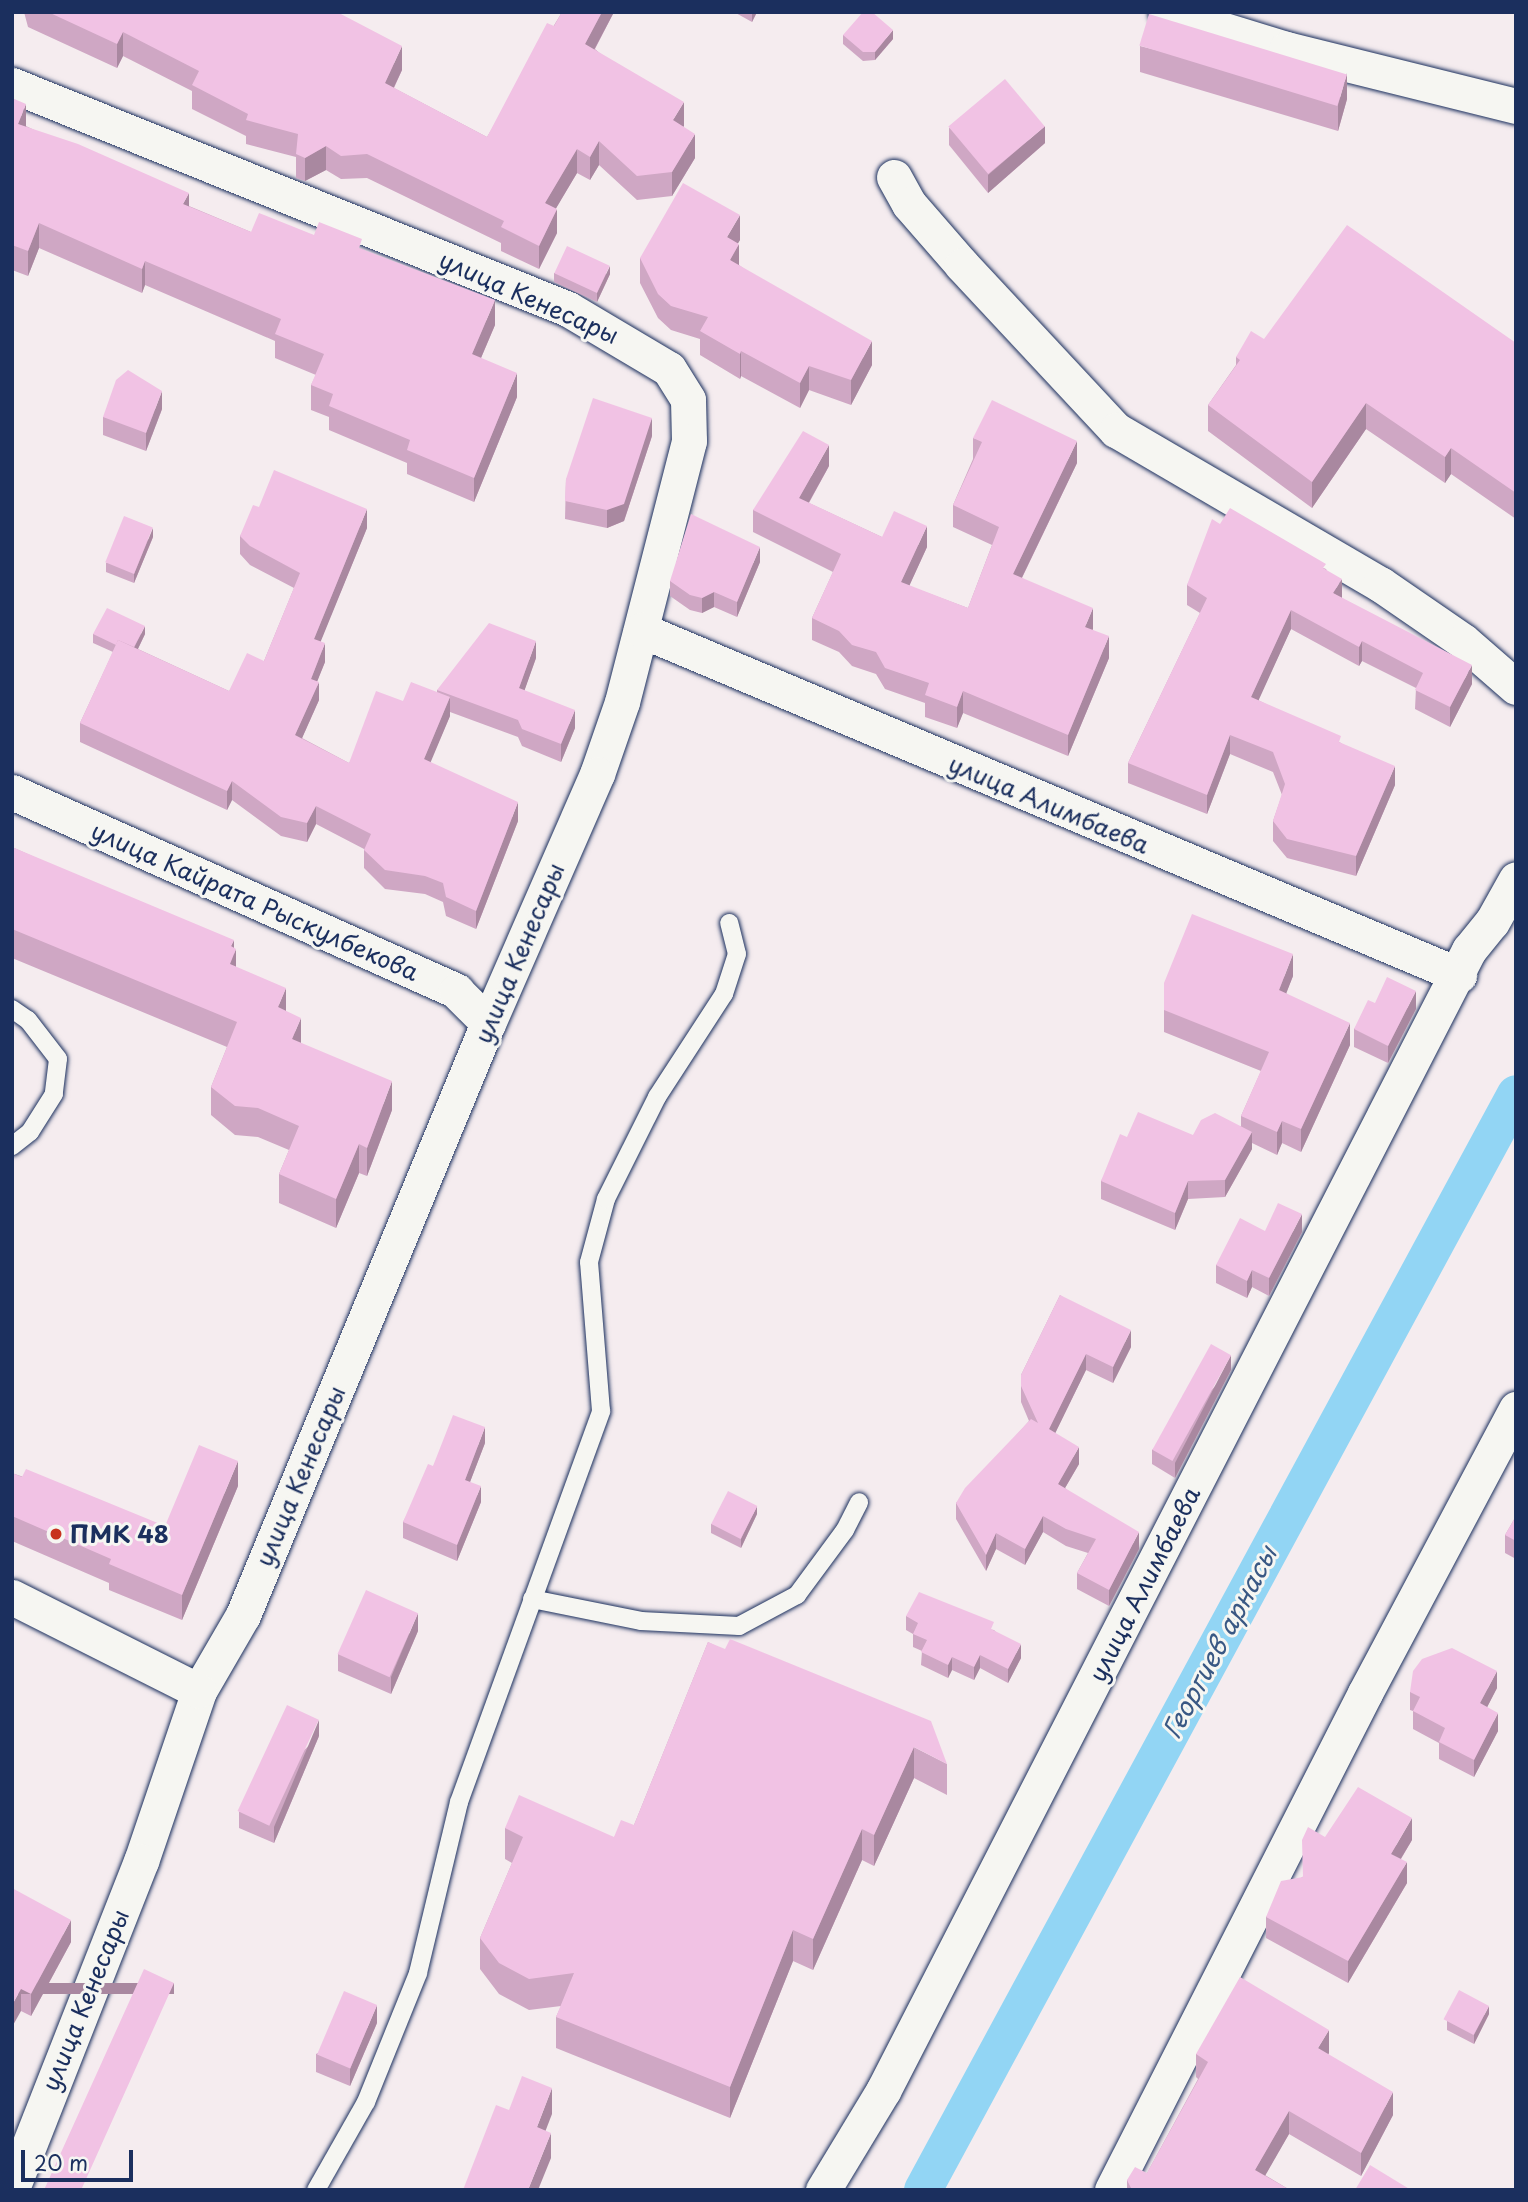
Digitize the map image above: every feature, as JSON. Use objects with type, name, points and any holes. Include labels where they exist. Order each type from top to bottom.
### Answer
[{"type":"street","points":[[1166,12],[1286,49],[1516,106]]},
{"type":"street","name":"улица Кенесары","points":[[12,85],[568,309],[669,369],[688,400],[689,441],[641,630],[597,774],[488,1023],[243,1615],[199,1691],[141,1861],[20,2141],[12,2188]]},
{"type":"street","points":[[894,177],[909,204],[962,265],[1116,430],[1380,583],[1463,641],[1516,687]]},
{"type":"street","name":"улица Алимбаева","points":[[641,630],[1459,975]]},
{"type":"street","name":"улица Кайрата Рыскулбекова","points":[[12,792],[456,990],[488,1023]]},
{"type":"street","name":"улица Алимбаева","points":[[823,2190],[883,2091],[1459,975],[1468,950],[1492,922],[1516,879]]},
{"type":"street","points":[[1112,2190],[1365,1693],[1516,1409]]},
{"type":"street","points":[[12,1597],[199,1691]]},
{"type":"lane","points":[[316,2190],[366,2102],[418,1973],[459,1802],[601,1411],[589,1262],[606,1199],[657,1097],[724,994],[737,954],[729,923]]},
{"type":"lane","points":[[12,1009],[28,1020],[58,1059],[54,1094],[30,1132],[12,1146]]},
{"type":"lane","points":[[532,1599],[641,1621],[738,1626],[797,1595],[845,1531],[859,1502]]},
{"type":"building","points":[[48,12],[337,12],[402,46],[385,83],[487,137],[547,23],[554,26],[562,12],[602,12],[585,44],[684,102],[673,120],[695,134],[672,172],[637,176],[599,141],[590,157],[577,149],[545,203],[557,209],[539,246],[501,227],[504,221],[367,154],[341,156],[326,146],[305,158],[296,154],[298,134],[246,120],[248,114],[192,85],[199,71],[123,32],[117,44]]},
{"type":"building","points":[[863,12],[872,12],[893,30],[875,52],[863,52],[843,35]]},
{"type":"building","points":[[1149,14],[1347,75],[1337,106],[1139,46]]},
{"type":"building","points":[[1005,79],[1045,126],[988,174],[948,127]]},
{"type":"building","points":[[12,98],[26,104],[18,124],[78,144],[189,193],[183,204],[251,232],[259,213],[314,235],[319,222],[362,239],[359,248],[495,300],[472,354],[517,373],[474,478],[407,450],[410,440],[329,406],[333,394],[311,385],[324,354],[275,334],[281,319],[145,261],[142,269],[39,223],[28,251],[12,245]]},
{"type":"building","points":[[683,183],[740,215],[727,237],[739,244],[730,260],[872,341],[851,380],[809,366],[800,383],[700,331],[708,317],[671,306],[658,294],[640,258]]},
{"type":"building","points":[[1347,225],[1516,343],[1516,493],[1451,448],[1445,457],[1366,403],[1312,482],[1208,405],[1240,360],[1236,357],[1251,331],[1264,339]]},
{"type":"building","points":[[567,246],[610,266],[597,293],[554,273]]},
{"type":"building","points":[[128,370],[162,391],[146,433],[103,417],[116,380]]},
{"type":"building","points":[[593,398],[652,418],[624,504],[607,510],[565,501],[566,479]]},
{"type":"building","points":[[992,400],[1077,441],[1013,574],[1093,608],[1085,627],[1109,636],[1068,735],[963,691],[957,707],[925,695],[929,683],[885,668],[876,652],[852,645],[839,631],[812,618],[841,554],[753,510],[803,431],[829,445],[799,498],[882,537],[894,511],[927,526],[901,582],[968,608],[999,527],[953,505],[982,442],[973,438]]},
{"type":"building","points":[[274,470],[367,509],[314,639],[325,643],[311,679],[319,682],[295,735],[349,763],[376,691],[403,701],[411,682],[450,697],[424,759],[518,802],[476,911],[446,897],[443,883],[425,876],[385,870],[364,850],[371,834],[316,806],[307,823],[281,817],[232,781],[227,791],[80,723],[118,640],[229,691],[247,653],[264,661],[300,573],[250,546],[240,536],[253,505],[259,507]]},
{"type":"building","points":[[1230,508],[1326,564],[1323,568],[1342,579],[1333,593],[1472,665],[1450,707],[1415,690],[1423,673],[1362,641],[1359,647],[1291,610],[1251,697],[1341,736],[1339,742],[1395,766],[1356,856],[1287,839],[1273,821],[1285,784],[1273,752],[1230,735],[1207,795],[1128,763],[1207,598],[1187,585],[1212,519],[1220,524]]},
{"type":"building","points":[[691,514],[760,547],[737,602],[714,592],[702,598],[690,595],[670,581]]},
{"type":"building","points":[[124,516],[153,528],[134,574],[105,562]]},
{"type":"building","points":[[107,608],[145,626],[134,647],[118,640],[116,645],[93,634]]},
{"type":"building","points":[[489,623],[536,641],[519,688],[575,710],[561,744],[522,729],[518,720],[437,690]]},
{"type":"building","points":[[12,847],[234,940],[231,946],[236,949],[230,964],[286,988],[278,1007],[301,1018],[292,1039],[392,1081],[367,1148],[359,1144],[336,1199],[279,1174],[299,1126],[258,1108],[235,1106],[211,1087],[237,1022],[12,929]]},
{"type":"building","points":[[1192,914],[1293,954],[1279,990],[1350,1023],[1301,1129],[1282,1121],[1277,1132],[1241,1116],[1269,1052],[1164,1010],[1164,983]]},
{"type":"building","points":[[1387,977],[1416,991],[1388,1046],[1354,1029],[1368,1000],[1375,1003]]},
{"type":"building","points":[[1138,1112],[1193,1135],[1201,1120],[1215,1113],[1252,1132],[1225,1180],[1188,1181],[1175,1213],[1101,1181],[1120,1134],[1127,1137]]},
{"type":"building","points":[[1278,1203],[1302,1214],[1269,1278],[1252,1270],[1247,1281],[1216,1265],[1240,1218],[1265,1231]]},
{"type":"building","points":[[1060,1295],[1131,1330],[1113,1367],[1086,1354],[1049,1429],[1079,1447],[1058,1484],[1139,1532],[1109,1590],[1077,1573],[1096,1539],[1066,1529],[1043,1516],[1025,1549],[996,1533],[986,1555],[956,1503],[965,1488],[1031,1419],[1038,1423],[1021,1386],[1021,1375]]},
{"type":"building","points":[[1211,1344],[1231,1355],[1172,1461],[1152,1450]]},
{"type":"building","points":[[453,1415],[485,1427],[465,1480],[481,1486],[457,1545],[403,1522],[428,1464],[433,1466]]},
{"type":"building","points":[[199,1445],[238,1461],[182,1595],[109,1564],[111,1559],[12,1516],[12,1473],[22,1477],[26,1469],[165,1526]]},
{"type":"building","points":[[728,1491],[757,1506],[741,1539],[711,1524]]},
{"type":"building","points":[[1516,1516],[1516,1541],[1505,1535]]},
{"type":"building","points":[[366,1590],[418,1613],[390,1677],[338,1654]]},
{"type":"building","points":[[919,1592],[994,1622],[991,1629],[1021,1644],[1008,1669],[980,1655],[974,1667],[952,1657],[948,1665],[921,1652],[927,1640],[913,1634],[918,1623],[906,1616]]},
{"type":"building","points":[[730,1639],[931,1721],[947,1764],[914,1747],[874,1835],[862,1829],[813,1939],[793,1930],[730,2087],[556,2017],[574,1973],[529,1979],[499,1963],[480,1938],[523,1837],[505,1828],[519,1795],[614,1837],[621,1820],[634,1825],[708,1642],[725,1649]]},
{"type":"building","points":[[1452,1648],[1497,1671],[1480,1703],[1498,1713],[1474,1760],[1439,1742],[1445,1728],[1413,1711],[1420,1697],[1410,1692],[1413,1671],[1422,1659]]},
{"type":"building","points":[[287,1705],[319,1720],[269,1826],[238,1811]]},
{"type":"building","points":[[1358,1787],[1412,1818],[1391,1854],[1407,1862],[1348,1961],[1266,1917],[1281,1881],[1303,1877],[1302,1840],[1308,1827],[1325,1837]]},
{"type":"building","points":[[12,1888],[71,1920],[31,1994],[21,1989],[12,2005]]},
{"type":"building","points":[[144,1969],[174,1983],[82,2188],[86,2190],[44,2190]]},
{"type":"building","points":[[1240,1977],[1329,2030],[1318,2048],[1393,2092],[1361,2153],[1289,2111],[1255,2170],[1290,2190],[1132,2190],[1127,2180],[1135,2167],[1147,2173],[1208,2062],[1196,2054]]},
{"type":"building","points":[[1459,1990],[1489,2006],[1474,2035],[1444,2019]]},
{"type":"building","points":[[344,1991],[377,2005],[350,2069],[317,2055]]},
{"type":"building","points":[[522,2076],[552,2088],[537,2127],[551,2133],[528,2190],[463,2190],[496,2105],[509,2110]]},
{"type":"building","points":[[1370,2165],[1411,2190],[1355,2190]]},
{"type":"waterway","name":"Георгиев арнасы","points":[[923,2190],[1516,1094]]},
{"type":"place","name":"ПМК 48","points":[[56,1534]]}]
